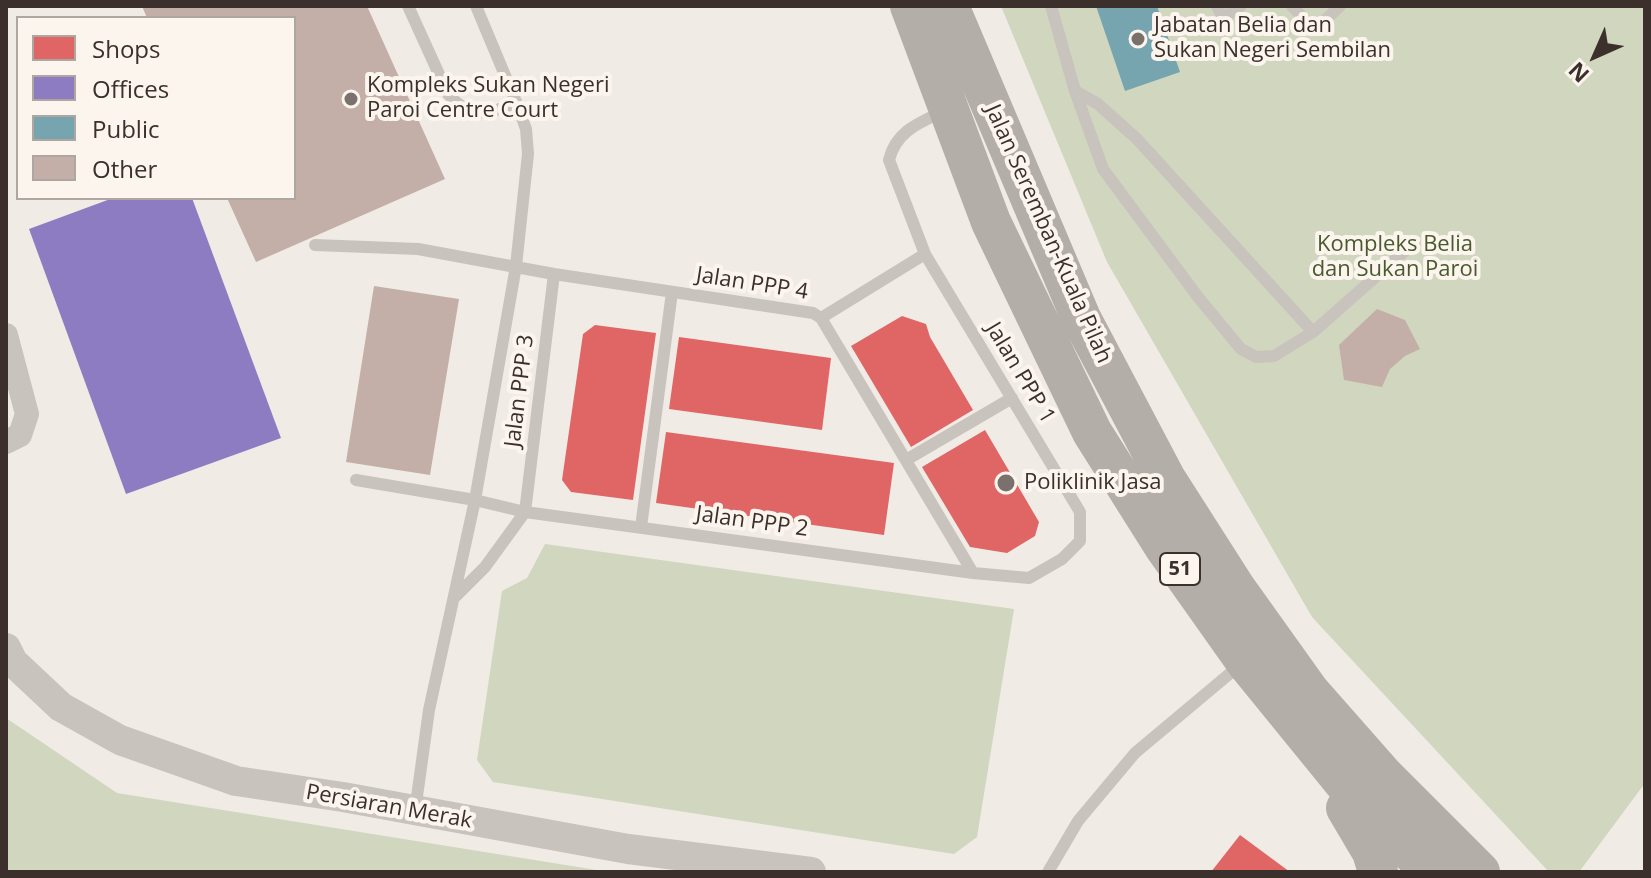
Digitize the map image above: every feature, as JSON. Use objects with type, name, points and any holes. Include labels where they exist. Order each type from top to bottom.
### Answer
[{"type":"highway","name":"Jalan Seremban-Kuala Pilah","points":[[910,6],[991,222],[1092,432],[1165,548],[1253,671],[1359,801],[1458,869]]},
{"type":"highway","name":"Jalan Seremban-Kuala Pilah","points":[[949,6],[1081,318],[1166,479],[1235,587],[1310,692],[1384,776],[1458,869]]},
{"type":"highway","points":[[1253,671],[1331,781],[1372,852],[1378,872]]},
{"type":"street","points":[[6,335],[27,414],[20,435],[6,442]]},
{"type":"street","name":"Persiaran Merak","points":[[8,658],[61,707],[120,740],[236,781],[343,797],[628,849],[811,872]]},
{"type":"lane","points":[[408,6],[448,94],[457,104],[471,113],[486,113],[517,104]]},
{"type":"lane","points":[[415,811],[429,710],[475,500],[516,266],[528,154],[526,129],[476,6]]},
{"type":"lane","points":[[1051,6],[1075,91],[1103,169],[1198,297],[1241,349],[1256,357],[1274,356],[1313,332],[1414,243]]},
{"type":"lane","points":[[1217,6],[1223,18],[1241,6]]},
{"type":"lane","points":[[1292,6],[1307,22],[1320,25],[1340,6]]},
{"type":"lane","points":[[1075,91],[1098,104],[1137,139],[1313,332]]},
{"type":"lane","name":"Jalan PPP 1","points":[[949,109],[908,129],[893,144],[889,160],[925,254],[1080,512]]},
{"type":"lane","name":"Jalan PPP 4","points":[[315,245],[418,249],[554,274],[813,313],[821,318],[925,254]]},
{"type":"lane","name":"Jalan PPP 3","points":[[525,512],[554,274]]},
{"type":"lane","points":[[641,527],[672,292]]},
{"type":"lane","points":[[821,318],[973,573]]},
{"type":"lane","points":[[906,460],[1012,398]]},
{"type":"lane","name":"Jalan PPP 2","points":[[356,480],[475,500],[525,512],[1029,578],[1062,559],[1080,541],[1080,512]]},
{"type":"lane","points":[[455,596],[485,567],[525,512]]},
{"type":"lane","points":[[1048,872],[1078,821],[1135,753],[1253,671]]},
{"type":"green space","name":"Kompleks Belia dan Sukan Paroi","points":[[1001,6],[1645,6],[1645,783],[1579,872],[1549,872],[1312,617],[1107,262]]},
{"type":"green space","points":[[545,544],[1014,609],[977,837],[954,854],[493,782],[477,760],[502,591],[527,578]]},
{"type":"green space","points":[[6,718],[117,793],[609,872],[6,872]]},
{"type":"building: Shops","points":[[902,316],[926,324],[930,337],[973,410],[911,447],[851,346]]},
{"type":"building: Shops","points":[[595,325],[656,333],[633,500],[571,492],[562,480],[583,334]]},
{"type":"building: Shops","points":[[679,337],[831,358],[822,430],[669,409]]},
{"type":"building: Shops","points":[[985,430],[1039,522],[1035,536],[1007,553],[970,547],[922,467]]},
{"type":"building: Shops","points":[[666,432],[894,463],[884,535],[656,503]]},
{"type":"building: Shops","points":[[1240,835],[1290,872],[1211,872]]},
{"type":"building: Offices","points":[[108,200],[193,200],[281,438],[126,494],[29,229]]},
{"type":"building: Public","name":"Jabatan Belia dan Sukan Negeri Sembilan","points":[[1096,6],[1157,6],[1180,72],[1125,91]]},
{"type":"building: Other","name":"Kompleks Sukan Negeri Paroi Centre Court","points":[[142,6],[367,6],[445,179],[256,262],[228,200],[296,200],[296,16],[146,16]]},
{"type":"building: Other","points":[[374,286],[459,299],[430,475],[346,462]]},
{"type":"building: Other","points":[[1377,309],[1405,320],[1420,349],[1405,356],[1390,369],[1382,387],[1344,380],[1339,345]]},
{"type":"place","name":"Jabatan Belia dan Sukan Negeri Sembilan","points":[[1138,39]]},
{"type":"place","name":"Kompleks Sukan Negeri Paroi Centre Court","points":[[351,99]]},
{"type":"place","name":"Poliklinik Jasa","points":[[1006,483]]}]
